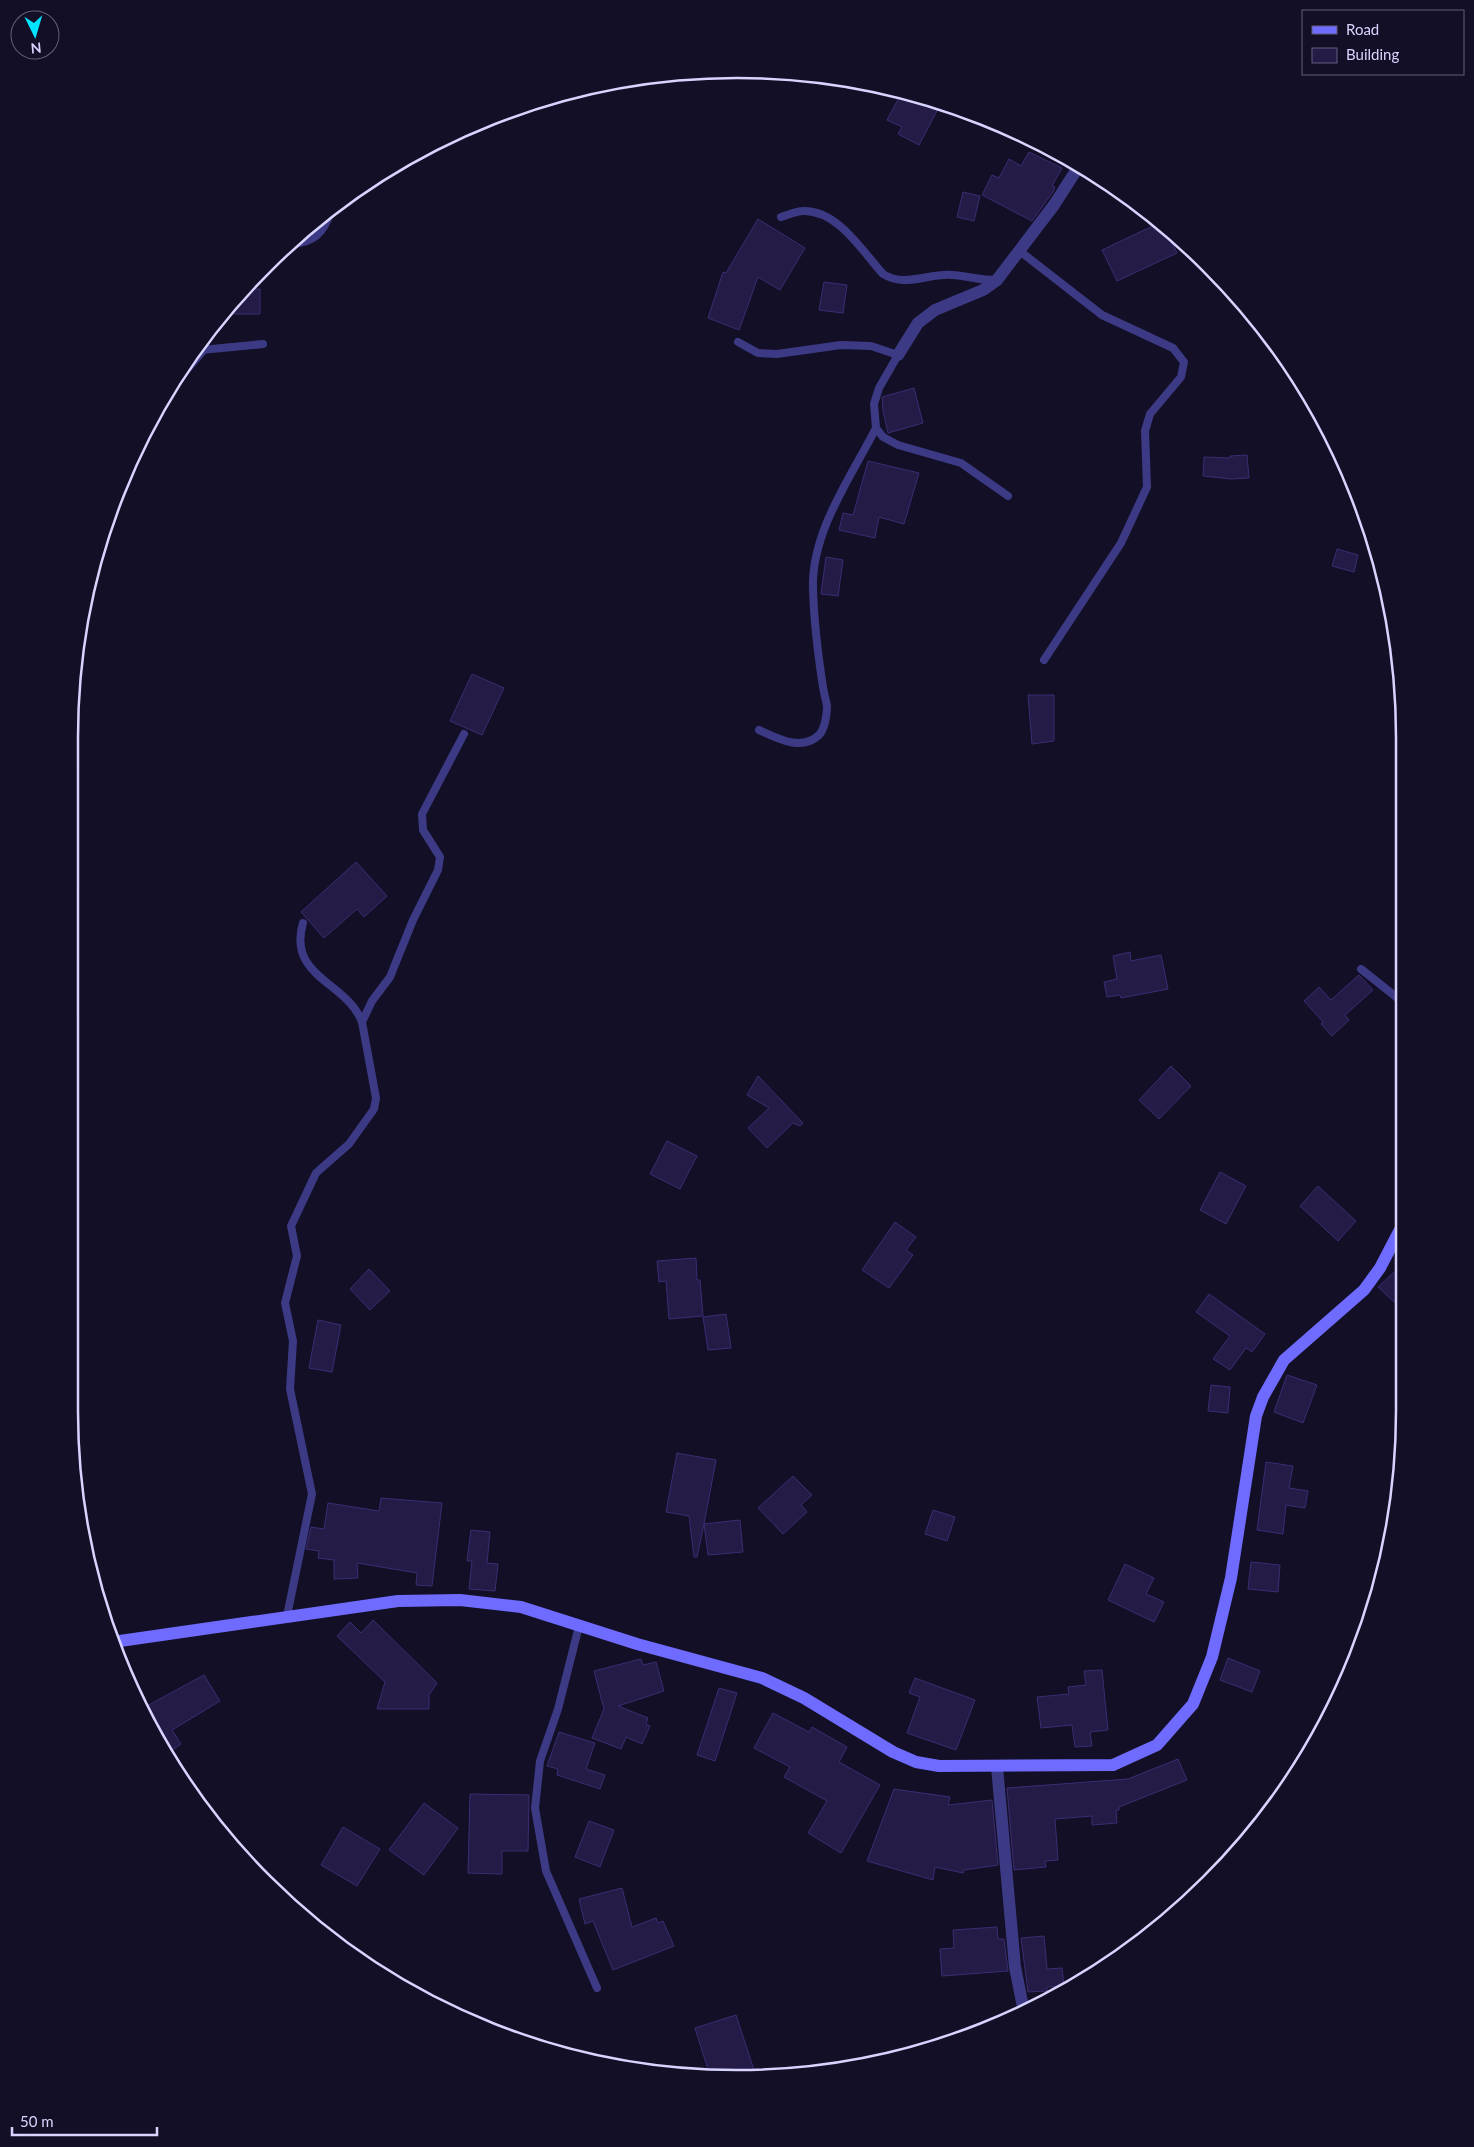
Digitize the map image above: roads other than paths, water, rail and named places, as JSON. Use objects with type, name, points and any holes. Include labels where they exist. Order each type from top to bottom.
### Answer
[{"type":"street","points":[[898,355],[918,323],[934,310],[983,290],[997,280],[1021,252],[1075,171]]},
{"type":"street","points":[[302,241],[318,234],[325,223]]},
{"type":"street","points":[[120,1641],[398,1601],[460,1600],[521,1607],[579,1626],[762,1678],[804,1698],[893,1752],[916,1762],[939,1766],[997,1767],[1113,1765],[1157,1745],[1193,1704],[1212,1657],[1229,1587],[1252,1436],[1263,1397],[1284,1360],[1364,1290],[1380,1268],[1396,1237]]},
{"type":"street","points":[[997,1767],[1014,1968],[1022,2004]]},
{"type":"lane","points":[[781,217],[802,210],[819,213],[836,222],[883,274],[892,280],[903,282],[938,275],[997,280]]},
{"type":"lane","points":[[1021,252],[1102,315],[1173,348],[1184,362],[1181,377],[1150,414],[1145,431],[1147,487],[1121,543],[1044,660]]},
{"type":"lane","points":[[738,342],[758,353],[777,354],[840,345],[871,346],[898,355],[878,388],[874,404],[876,428],[823,531],[814,557],[813,589],[823,689],[827,706],[826,720],[819,734],[807,742],[794,744],[759,730]]},
{"type":"lane","points":[[204,350],[263,344]]},
{"type":"lane","points":[[876,428],[883,437],[898,445],[961,463],[1008,496]]},
{"type":"lane","points":[[362,1022],[372,1001],[390,977],[413,920],[438,870],[440,856],[423,830],[422,814],[464,734]]},
{"type":"lane","points":[[288,1616],[312,1494],[290,1389],[293,1341],[285,1303],[296,1256],[291,1226],[316,1174],[349,1144],[374,1109],[376,1098],[362,1022],[353,1006],[316,976],[307,964],[299,936],[303,923]]},
{"type":"lane","points":[[1361,969],[1396,997]]},
{"type":"lane","points":[[579,1626],[558,1709],[540,1761],[535,1808],[546,1871],[597,1988]]}]
